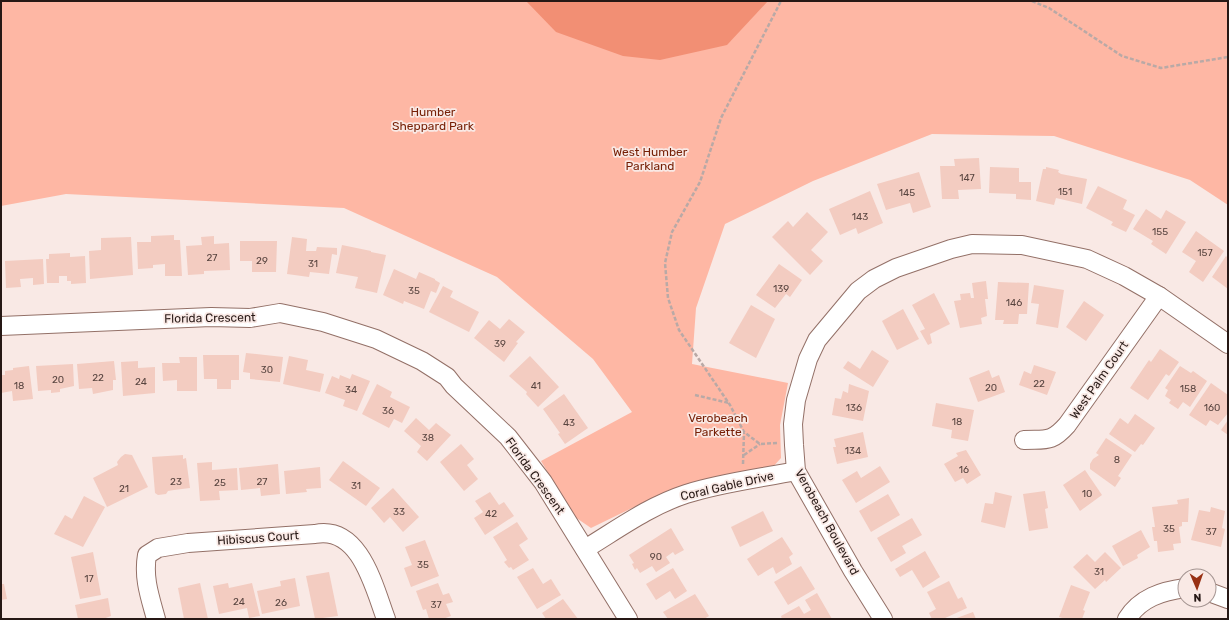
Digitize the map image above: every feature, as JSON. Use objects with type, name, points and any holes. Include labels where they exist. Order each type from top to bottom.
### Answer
[{"type":"street","name":"Verobeach Boulevard","points":[[883,619],[852,570],[796,471],[793,424],[796,400],[808,359],[817,340],[858,291],[874,279],[914,261],[972,244],[1022,245],[1087,259],[1124,276],[1159,296],[1228,344]]},
{"type":"street","name":"West Palm Court","points":[[1024,440],[1056,437],[1159,296]]},
{"type":"street","name":"Florida Crescent","points":[[1,326],[211,317],[250,318],[280,313],[323,322],[376,339],[422,361],[447,377],[454,386],[508,437],[543,482],[585,549]]},
{"type":"street","name":"Coral Gable Drive","points":[[585,549],[621,524],[662,503],[687,493],[796,471]]},
{"type":"street","name":"Hibiscus Court","points":[[156,619],[147,590],[145,569],[147,555],[158,548],[188,543],[327,532],[340,536],[354,547],[366,568],[386,619]]},
{"type":"street","points":[[585,549],[628,619]]},
{"type":"street","points":[[1127,619],[1136,607],[1150,597],[1168,590],[1177,589]]},
{"type":"street","points":[[1217,595],[1228,599]]},
{"type":"path","points":[[760,444],[744,432],[729,403],[680,330],[668,298],[665,263],[672,232],[700,182],[721,118],[781,1]]},
{"type":"path","points":[[1032,1],[1049,8],[1122,56],[1161,68],[1228,57]]},
{"type":"path","points":[[695,395],[729,403]]},
{"type":"path","points":[[741,482],[744,455],[744,432]]},
{"type":"path","points":[[744,455],[760,444],[794,442]]},
{"type":"green space","points":[[1,1],[1228,1],[1228,205],[1190,180],[1054,136],[932,134],[813,181],[725,224],[696,308],[692,364],[788,383],[780,425],[781,458],[770,470],[669,490],[591,528],[575,517],[541,461],[632,412],[593,359],[497,277],[344,208],[66,194],[1,206]]},
{"type":"shaded area","points":[[526,1],[768,1],[727,45],[660,60],[623,56],[556,32]]},
{"type":"building","points":[[979,158],[981,189],[958,190],[959,199],[942,199],[940,166],[955,166],[954,159]]},
{"type":"building","points":[[990,167],[1019,168],[1019,182],[1031,182],[1031,200],[1016,199],[1016,194],[989,193]]},
{"type":"building","points":[[1046,167],[1059,170],[1058,172],[1061,174],[1087,179],[1082,204],[1056,198],[1054,205],[1036,201],[1043,169],[1046,169]]},
{"type":"building","points":[[919,172],[931,207],[913,213],[910,203],[886,210],[877,184]]},
{"type":"building","points":[[1098,186],[1127,200],[1123,209],[1135,215],[1126,232],[1111,225],[1113,222],[1086,208]]},
{"type":"building","points":[[870,191],[883,223],[858,234],[856,228],[840,235],[829,209]]},
{"type":"building","points":[[1146,209],[1161,219],[1166,210],[1186,222],[1166,254],[1151,244],[1153,241],[1133,229]]},
{"type":"building","points":[[807,212],[828,232],[811,250],[823,261],[810,275],[772,237],[788,221],[793,227]]},
{"type":"building","points":[[1196,231],[1224,251],[1203,282],[1189,272],[1196,261],[1182,252]]},
{"type":"building","points":[[174,235],[174,240],[180,240],[182,276],[165,276],[165,264],[153,265],[153,268],[138,269],[137,242],[151,242],[151,236]]},
{"type":"building","points":[[214,236],[214,244],[229,243],[230,270],[204,271],[204,274],[188,275],[186,246],[202,245],[201,237]]},
{"type":"building","points":[[131,237],[133,275],[90,279],[89,251],[101,250],[101,238]]},
{"type":"building","points":[[292,237],[307,239],[306,251],[316,251],[317,247],[337,248],[337,255],[332,254],[329,274],[310,272],[309,277],[287,274]]},
{"type":"building","points":[[240,241],[277,241],[276,272],[252,272],[252,261],[240,261]]},
{"type":"building","points":[[342,245],[386,255],[377,293],[355,288],[358,277],[336,273]]},
{"type":"building","points":[[70,253],[70,257],[85,256],[86,283],[71,284],[71,281],[67,281],[67,276],[59,276],[59,283],[47,283],[46,259],[49,259],[49,254]]},
{"type":"building","points":[[1226,256],[1228,258],[1228,289],[1212,277]]},
{"type":"building","points":[[43,259],[44,284],[33,285],[33,278],[20,279],[21,287],[6,288],[5,261]]},
{"type":"building","points":[[779,264],[802,280],[790,297],[786,294],[775,308],[756,295]]},
{"type":"building","points":[[394,269],[416,279],[419,272],[435,279],[440,283],[436,293],[431,291],[424,309],[404,301],[403,304],[383,295]]},
{"type":"building","points":[[986,281],[988,299],[985,299],[987,316],[981,318],[982,324],[960,328],[954,301],[961,300],[960,294],[970,293],[971,298],[974,298],[972,283]]},
{"type":"building","points":[[998,282],[1029,283],[1027,314],[1019,314],[1018,324],[1003,324],[1004,320],[995,320]]},
{"type":"building","points":[[1034,285],[1064,290],[1058,328],[1036,324],[1039,304],[1031,303]]},
{"type":"building","points":[[443,286],[453,291],[450,297],[479,312],[469,332],[429,312]]},
{"type":"building","points":[[934,293],[950,324],[930,334],[932,343],[928,345],[920,331],[925,329],[912,305]]},
{"type":"building","points":[[1084,301],[1104,315],[1086,341],[1066,327]]},
{"type":"building","points":[[751,305],[775,319],[756,358],[729,343]]},
{"type":"building","points":[[903,309],[919,339],[897,350],[882,321]]},
{"type":"building","points":[[509,319],[525,332],[516,342],[518,343],[504,362],[474,338],[489,320],[500,329]]},
{"type":"building","points":[[1160,349],[1179,362],[1169,376],[1166,374],[1148,400],[1130,388],[1149,360],[1151,362]]},
{"type":"building","points":[[872,350],[889,361],[873,387],[843,368],[848,361],[860,369]]},
{"type":"building","points":[[246,353],[283,357],[280,382],[250,379],[250,373],[243,372]]},
{"type":"building","points":[[203,355],[239,355],[239,380],[231,380],[231,389],[217,389],[217,379],[204,379]]},
{"type":"building","points":[[289,356],[308,360],[306,370],[324,374],[320,392],[283,384]]},
{"type":"building","points":[[530,356],[559,387],[538,407],[526,394],[527,392],[509,376]]},
{"type":"building","points":[[179,357],[197,357],[197,391],[177,391],[177,380],[163,381],[162,363],[180,363]]},
{"type":"building","points":[[114,361],[116,380],[113,380],[113,390],[93,394],[92,388],[79,389],[77,364]]},
{"type":"building","points":[[138,361],[138,368],[155,367],[155,393],[123,396],[121,362]]},
{"type":"building","points":[[73,364],[74,386],[60,389],[60,392],[51,393],[51,390],[38,391],[36,366]]},
{"type":"building","points":[[1034,365],[1056,372],[1047,395],[1019,385],[1024,371],[1031,374]]},
{"type":"building","points":[[29,366],[33,399],[13,401],[12,391],[1,393],[1,375],[5,375],[5,371],[13,370],[13,368]]},
{"type":"building","points":[[1180,366],[1191,373],[1193,371],[1207,381],[1190,407],[1183,402],[1178,409],[1169,403],[1171,400],[1165,396],[1168,390],[1165,388]]},
{"type":"building","points":[[989,370],[992,378],[999,375],[1005,392],[978,402],[969,378]]},
{"type":"building","points":[[352,374],[370,381],[357,411],[343,406],[345,400],[325,393],[332,376],[339,379],[340,375],[350,379]]},
{"type":"building","points":[[1211,383],[1228,395],[1228,413],[1218,425],[1210,420],[1206,426],[1189,415]]},
{"type":"building","points":[[377,384],[392,392],[390,397],[410,407],[402,423],[394,419],[389,428],[362,414]]},
{"type":"building","points":[[849,384],[869,391],[863,421],[832,415],[835,398],[841,399],[843,391],[848,393]]},
{"type":"building","points":[[564,394],[588,428],[565,444],[558,434],[560,433],[543,409]]},
{"type":"building","points":[[936,403],[974,410],[968,441],[951,438],[952,430],[932,426]]},
{"type":"building","points":[[1135,414],[1155,428],[1143,445],[1141,444],[1135,452],[1109,434],[1120,418],[1128,424]]},
{"type":"building","points":[[416,418],[429,430],[436,423],[451,435],[427,461],[417,452],[421,446],[404,431]]},
{"type":"building","points":[[1228,420],[1228,435],[1221,430]]},
{"type":"building","points":[[863,432],[868,457],[837,464],[833,447],[836,447],[834,439]]},
{"type":"building","points":[[1106,438],[1132,455],[1118,476],[1121,478],[1115,487],[1090,469],[1090,464],[1093,459],[1099,455],[1096,453]]},
{"type":"building","points":[[461,444],[474,459],[467,465],[478,479],[464,491],[440,462]]},
{"type":"building","points":[[966,450],[981,475],[967,484],[963,478],[955,482],[944,464],[958,456],[956,453]]},
{"type":"building","points":[[125,454],[132,455],[148,487],[107,507],[93,478],[118,465],[117,462]]},
{"type":"building","points":[[183,455],[183,459],[186,458],[190,488],[168,491],[166,494],[158,495],[155,493],[152,457]]},
{"type":"building","points":[[343,461],[380,488],[366,506],[329,480]]},
{"type":"building","points":[[212,462],[212,470],[237,468],[238,490],[219,491],[220,500],[200,501],[197,463]]},
{"type":"building","points":[[278,464],[280,494],[261,496],[260,488],[241,490],[239,468]]},
{"type":"building","points":[[880,466],[890,482],[856,503],[842,480],[857,471],[861,478]]},
{"type":"building","points":[[320,467],[321,488],[306,489],[307,492],[286,494],[284,471]]},
{"type":"building","points":[[1085,470],[1102,495],[1080,511],[1063,485]]},
{"type":"building","points":[[393,488],[419,517],[403,532],[390,517],[384,523],[371,508]]},
{"type":"building","points":[[1045,491],[1048,508],[1045,509],[1048,528],[1029,531],[1023,494]]},
{"type":"building","points":[[490,492],[499,505],[504,502],[514,516],[485,535],[474,518],[483,512],[475,501]]},
{"type":"building","points":[[995,492],[1012,496],[1005,528],[981,522],[985,503],[993,504]]},
{"type":"building","points":[[888,494],[900,515],[871,532],[859,511]]},
{"type":"building","points":[[84,496],[105,507],[83,547],[54,534],[65,515],[72,519]]},
{"type":"building","points":[[1189,498],[1188,522],[1182,522],[1182,526],[1179,527],[1181,543],[1173,544],[1174,550],[1158,552],[1157,541],[1154,541],[1152,527],[1155,527],[1152,507],[1178,504],[1177,500]]},
{"type":"building","points":[[1211,507],[1225,511],[1222,528],[1225,529],[1221,547],[1191,540],[1199,510],[1210,512]]},
{"type":"building","points":[[763,511],[773,531],[740,547],[731,527]]},
{"type":"building","points":[[912,518],[922,535],[902,546],[906,553],[891,562],[877,538]]},
{"type":"building","points":[[517,522],[528,539],[519,545],[529,560],[513,570],[504,562],[507,560],[493,537]]},
{"type":"building","points":[[671,528],[684,550],[675,555],[673,552],[666,557],[670,563],[656,572],[652,566],[640,573],[637,568],[635,570],[632,564],[634,563],[629,555]]},
{"type":"building","points":[[1141,530],[1150,547],[1137,555],[1138,558],[1123,566],[1112,546]]},
{"type":"building","points":[[782,537],[793,554],[789,557],[792,564],[776,574],[773,567],[758,576],[747,559]]},
{"type":"building","points":[[425,540],[439,576],[411,587],[404,568],[412,565],[405,547]]},
{"type":"building","points":[[925,551],[940,577],[923,588],[912,570],[900,577],[895,569]]},
{"type":"building","points":[[93,552],[101,595],[80,599],[71,557]]},
{"type":"building","points":[[1105,552],[1121,568],[1106,582],[1105,580],[1095,589],[1073,567],[1087,554],[1095,562]]},
{"type":"building","points":[[801,566],[815,589],[788,605],[774,582]]},
{"type":"building","points":[[533,568],[543,584],[551,579],[561,595],[537,609],[517,577]]},
{"type":"building","points":[[673,568],[687,591],[675,599],[670,591],[656,600],[646,584]]},
{"type":"building","points":[[329,572],[338,616],[315,619],[306,576]]},
{"type":"building","points":[[295,578],[300,606],[262,614],[257,591],[281,586],[280,581]]},
{"type":"building","points":[[949,581],[958,599],[962,597],[967,608],[943,619],[932,619],[929,613],[936,609],[927,592]]},
{"type":"building","points":[[200,583],[208,619],[184,619],[178,588]]},
{"type":"building","points":[[228,583],[229,588],[252,583],[260,616],[249,618],[247,608],[219,614],[213,586]]},
{"type":"building","points":[[438,583],[443,595],[449,593],[453,602],[446,604],[451,616],[443,619],[429,619],[426,609],[423,610],[416,591]]},
{"type":"building","points":[[1,584],[4,584],[7,599],[1,600]]},
{"type":"building","points":[[1071,585],[1090,592],[1083,610],[1085,611],[1082,619],[1066,619],[1059,617]]},
{"type":"building","points":[[817,593],[832,619],[782,619],[781,616],[799,606],[804,614],[811,610],[805,600]]},
{"type":"building","points":[[695,594],[709,616],[704,619],[668,619],[663,612]]},
{"type":"building","points":[[108,598],[111,616],[103,619],[78,619],[75,605]]},
{"type":"building","points":[[563,599],[578,619],[546,619],[542,613]]},
{"type":"building","points":[[973,612],[976,619],[954,619]]},
{"type":"park label","name":"Humber Sheppard Park","points":[[433,119]]},
{"type":"park label","name":"West Humber Parkland","points":[[650,159]]},
{"type":"park label","name":"Verobeach Parkette","points":[[718,425]]}]
